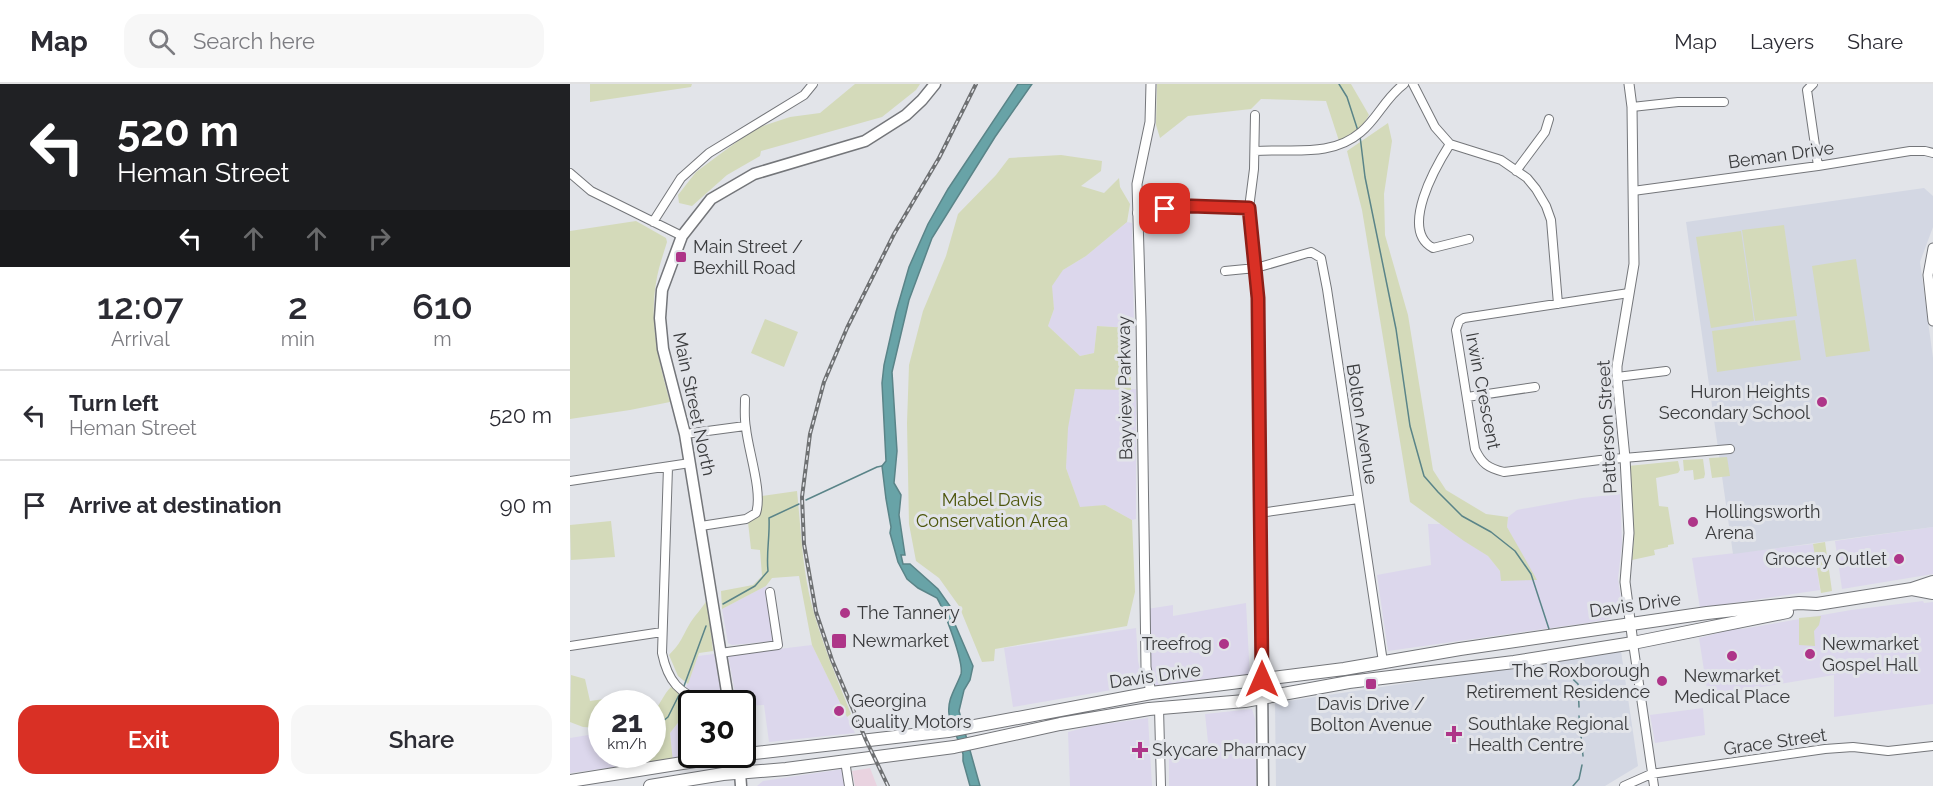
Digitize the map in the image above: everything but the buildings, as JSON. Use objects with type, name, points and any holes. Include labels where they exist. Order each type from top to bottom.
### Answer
[{"type":"main road","name":"Main Street North","points":[[727,690],[685,434],[663,349],[660,318],[662,290],[682,236],[711,199],[754,174],[865,141],[906,115],[935,84]]},
{"type":"main road","name":"Davis Drive","points":[[756,766],[776,770],[954,747],[1060,724],[1159,708],[1262,698],[1338,684],[1480,667],[1633,643],[1817,604],[1912,589],[1933,582]]},
{"type":"main road","name":"Davis Drive","points":[[1912,589],[1933,593]]},
{"type":"main road","name":"Davis Drive","points":[[756,759],[948,731],[1151,693],[1383,662],[1715,612],[1799,603],[1817,604]]},
{"type":"main road","points":[[1262,679],[1263,786]]},
{"type":"main road","name":"Davis Drive","points":[[570,781],[685,768]]},
{"type":"main road","name":"Davis Drive","points":[[650,786],[716,768]]},
{"type":"main road","points":[[739,768],[741,786]]},
{"type":"street","points":[[653,222],[681,178],[709,153],[804,95],[813,84]]},
{"type":"street","name":"Bayview Parkway","points":[[1151,84],[1150,122],[1137,184],[1146,667],[1151,693]]},
{"type":"street","points":[[1254,151],[1311,152],[1351,139],[1362,131],[1387,99],[1404,84]]},
{"type":"street","points":[[1413,84],[1435,128],[1450,144],[1502,160],[1527,178],[1536,189],[1551,220],[1558,304]]},
{"type":"street","name":"Patterson Street","points":[[1629,84],[1632,107],[1634,250],[1617,377],[1629,533],[1625,582],[1633,643]]},
{"type":"street","points":[[1813,84],[1807,90],[1818,166]]},
{"type":"street","points":[[1632,107],[1678,102],[1724,102]]},
{"type":"street","points":[[1255,115],[1249,208],[1256,268],[1260,380],[1262,679]]},
{"type":"street","points":[[1516,171],[1545,132],[1549,119]]},
{"type":"street","points":[[1450,144],[1434,169],[1425,189],[1421,206],[1421,234],[1428,246],[1433,248],[1469,239]]},
{"type":"street","name":"Beman Drive","points":[[1633,191],[1910,151],[1933,153]]},
{"type":"street","points":[[570,173],[591,191],[682,236]]},
{"type":"street","points":[[1137,213],[1191,206],[1249,208]]},
{"type":"street","points":[[1933,248],[1928,275],[1933,321]]},
{"type":"street","name":"Bolton Avenue","points":[[1256,268],[1311,252],[1321,258],[1383,662]]},
{"type":"street","points":[[1225,271],[1256,268]]},
{"type":"street","name":"Irwin Crescent","points":[[1629,293],[1464,318],[1459,321],[1456,330],[1475,449],[1480,460],[1492,469],[1504,472],[1730,448]]},
{"type":"street","points":[[1617,377],[1666,371]]},
{"type":"street","points":[[1467,398],[1535,387]]},
{"type":"street","points":[[701,526],[746,519],[756,513],[758,508],[745,426],[745,399]]},
{"type":"street","points":[[685,434],[745,426]]},
{"type":"street","points":[[570,481],[690,463]]},
{"type":"street","points":[[668,467],[662,653],[665,666],[681,690]]},
{"type":"street","points":[[1260,513],[1358,499]]},
{"type":"street","points":[[720,653],[778,645],[770,591]]},
{"type":"street","points":[[570,646],[662,632]]},
{"type":"street","points":[[1633,643],[1654,786]]},
{"type":"street","points":[[1159,708],[1161,786]]},
{"type":"street","name":"Grace Street","points":[[1624,786],[1651,774],[1841,748],[1888,751],[1933,746]]},
{"type":"street","points":[[845,761],[849,786]]},
{"type":"shaded area","name":"Huron Heights Secondary School","points":[[1924,188],[1933,196],[1933,227],[1920,262],[1933,358],[1933,527],[1733,554],[1686,222]]},
{"type":"shaded area","points":[[1127,222],[1132,223],[1134,328],[1097,326],[1094,353],[1080,356],[1048,326],[1054,309],[1051,286],[1063,270],[1086,256]]},
{"type":"shaded area","points":[[1075,389],[1136,389],[1136,519],[1132,520],[1105,505],[1080,508],[1066,468],[1067,430]]},
{"type":"shaded area","points":[[1620,494],[1622,543],[1618,579],[1622,606],[1620,612],[1608,619],[1587,623],[1388,651],[1377,575],[1431,565],[1428,524],[1441,524],[1488,556],[1500,571],[1536,580],[1507,527],[1508,517],[1517,510],[1582,498]]},
{"type":"shaded area","points":[[1933,527],[1933,574],[1842,589],[1835,541]]},
{"type":"shaded area","points":[[1813,544],[1820,590],[1700,608],[1692,558]]},
{"type":"shaded area","points":[[766,586],[775,641],[732,645],[728,643],[722,609]]},
{"type":"shaded area","points":[[1923,601],[1924,603],[1933,602],[1933,704],[1834,717],[1834,675],[1708,696],[1699,638],[1738,628]]},
{"type":"shaded area","points":[[1246,603],[1250,678],[1157,690],[1152,685],[1147,609],[1173,605],[1173,616]]},
{"type":"shaded area","points":[[1136,628],[1138,661],[1142,678],[1146,684],[1013,707],[1004,648]]},
{"type":"shaded area","points":[[812,645],[855,733],[769,742],[764,705],[756,705],[756,690],[735,690],[728,655]]},
{"type":"shaded area","name":"Southlake Regional Health Centre","points":[[1621,651],[1638,766],[1605,786],[1276,786],[1275,703]]},
{"type":"shaded area","points":[[714,654],[721,690],[686,688],[698,656]]},
{"type":"shaded area","points":[[1703,708],[1705,735],[1655,743],[1650,715]]},
{"type":"shaded area","points":[[1252,709],[1255,719],[1256,786],[1169,786],[1169,757],[1209,751],[1205,714]]},
{"type":"shaded area","points":[[1148,718],[1152,786],[1070,786],[1068,732],[1091,726]]},
{"type":"shaded area","points":[[678,723],[678,757],[672,758],[670,733]]},
{"type":"shaded area","points":[[588,735],[588,768],[608,768],[570,773],[570,738]]},
{"type":"shaded area","points":[[870,768],[877,786],[855,786],[852,771]]},
{"type":"shaded area","points":[[843,769],[845,786],[757,786],[763,781]]},
{"type":"green space","points":[[590,84],[692,84],[691,87],[590,102]]},
{"type":"green space","points":[[855,84],[920,84],[916,90],[882,117],[761,151],[760,156],[727,175],[692,206],[679,203],[678,195],[696,172],[754,129],[790,117],[820,113]]},
{"type":"green space","points":[[1157,84],[1351,84],[1369,115],[1361,128],[1339,141],[1326,101],[1261,99],[1251,109],[1188,116],[1160,138],[1156,125]]},
{"type":"green space","points":[[1388,123],[1392,141],[1384,194],[1385,235],[1408,315],[1433,470],[1446,490],[1486,514],[1508,517],[1507,527],[1537,580],[1501,581],[1500,571],[1488,556],[1410,502],[1362,210],[1347,151]]},
{"type":"green space","name":"Mabel Davis Conservation Area","points":[[1061,155],[1102,161],[1101,171],[1081,186],[1104,193],[1119,178],[1120,187],[1130,204],[1127,222],[1086,256],[1063,270],[1052,286],[1054,309],[1048,326],[1080,356],[1094,353],[1097,326],[1130,328],[1131,390],[1075,389],[1068,428],[1066,468],[1080,507],[1105,505],[1132,520],[1135,592],[1127,626],[995,649],[994,661],[982,662],[959,606],[939,578],[916,561],[909,524],[907,423],[909,365],[923,311],[946,256],[958,214],[996,175],[1009,158]]},
{"type":"green space","points":[[636,221],[666,238],[667,242],[657,278],[654,329],[670,402],[570,419],[570,231]]},
{"type":"green space","points":[[1784,225],[1797,316],[1755,321],[1742,230]]},
{"type":"green space","points":[[1741,231],[1754,321],[1711,328],[1696,237]]},
{"type":"green space","points":[[1856,259],[1870,351],[1826,357],[1812,266]]},
{"type":"green space","points":[[765,319],[798,332],[784,367],[751,353]]},
{"type":"green space","points":[[1795,320],[1801,360],[1717,372],[1712,331]]},
{"type":"green space","points":[[1727,457],[1730,476],[1712,478],[1709,458]]},
{"type":"green space","points":[[1703,459],[1704,478],[1694,480],[1693,470],[1684,471],[1683,460]]},
{"type":"green space","points":[[1678,461],[1680,470],[1678,473],[1656,478],[1659,506],[1668,507],[1674,544],[1654,550],[1655,555],[1632,560],[1634,538],[1628,466]]},
{"type":"green space","points":[[797,491],[809,592],[825,647],[851,714],[847,717],[812,645],[799,576],[772,578],[766,586],[722,609],[721,591],[753,585],[762,576],[760,550],[751,549],[748,522],[759,512],[762,496]]},
{"type":"green space","points":[[611,521],[615,557],[571,560],[570,525]]},
{"type":"green space","points":[[1825,542],[1832,591],[1821,593],[1813,544]]},
{"type":"green space","points":[[707,600],[713,651],[699,653],[688,684],[678,676],[669,655]]},
{"type":"green space","points":[[1821,616],[1819,625],[1814,631],[1815,646],[1799,645],[1799,618]]},
{"type":"green space","points":[[571,675],[585,679],[588,692],[588,727],[570,722]]},
{"type":"green space","points":[[671,687],[678,691],[678,723],[670,733],[673,762],[666,763],[666,693]]},
{"type":"water","points":[[1018,84],[1032,84],[995,137],[932,238],[909,300],[892,372],[897,451],[894,483],[901,495],[899,515],[905,555],[901,555],[903,564],[910,564],[938,589],[950,606],[954,622],[973,666],[959,711],[980,786],[970,786],[963,754],[949,714],[951,698],[961,674],[957,648],[937,598],[907,579],[898,562],[890,533],[882,466],[886,461],[882,383],[896,312],[909,267],[928,224],[948,189]]},
{"type":"waterway","points":[[1339,84],[1347,97],[1358,131]]},
{"type":"waterway","points":[[1360,136],[1365,177],[1396,329],[1410,426],[1424,476],[1462,516],[1491,532],[1515,551],[1531,574],[1549,629]]},
{"type":"waterway","points":[[806,500],[882,466]]},
{"type":"waterway","points":[[723,604],[755,586],[768,571],[769,518],[799,504]]},
{"type":"waterway","points":[[684,686],[706,626]]},
{"type":"waterway","points":[[1560,667],[1578,684],[1579,707]]},
{"type":"waterway","points":[[666,719],[678,697]]},
{"type":"waterway","points":[[1579,716],[1583,756]]},
{"type":"waterway","points":[[1573,786],[1579,779],[1582,765]]},
{"type":"railway","points":[[888,786],[832,660],[816,612],[804,544],[802,497],[810,434],[824,382],[847,328],[894,234],[939,158],[976,84]]},
{"type":"place","name":"Main Street / Bexhill Road","points":[[681,257]]},
{"type":"place","name":"Huron Heights Secondary School","points":[[1822,402]]},
{"type":"place","name":"Hollingsworth Arena","points":[[1693,522]]},
{"type":"place","name":"Grocery Outlet","points":[[1899,559]]},
{"type":"place","name":"The Tannery","points":[[845,613]]},
{"type":"place","name":"Newmarket","points":[[839,641]]},
{"type":"place","name":"Treefrog","points":[[1224,644]]},
{"type":"place","name":"Newmarket Gospel Hall","points":[[1810,654]]},
{"type":"place","name":"Newmarket Medical Place","points":[[1732,656]]},
{"type":"place","name":"The Roxborough Retirement Residence","points":[[1662,681]]},
{"type":"place","name":"Davis Drive / Bolton Avenue","points":[[1371,684]]},
{"type":"place","name":"Georgina Quality Motors","points":[[839,711]]},
{"type":"place","name":"Southlake Regional Health Centre","points":[[1454,734]]},
{"type":"place","name":"Skycare Pharmacy","points":[[1140,750]]},
{"type":"route","points":[[1165,209],[1191,206],[1249,208],[1258,298],[1262,679]]}]
